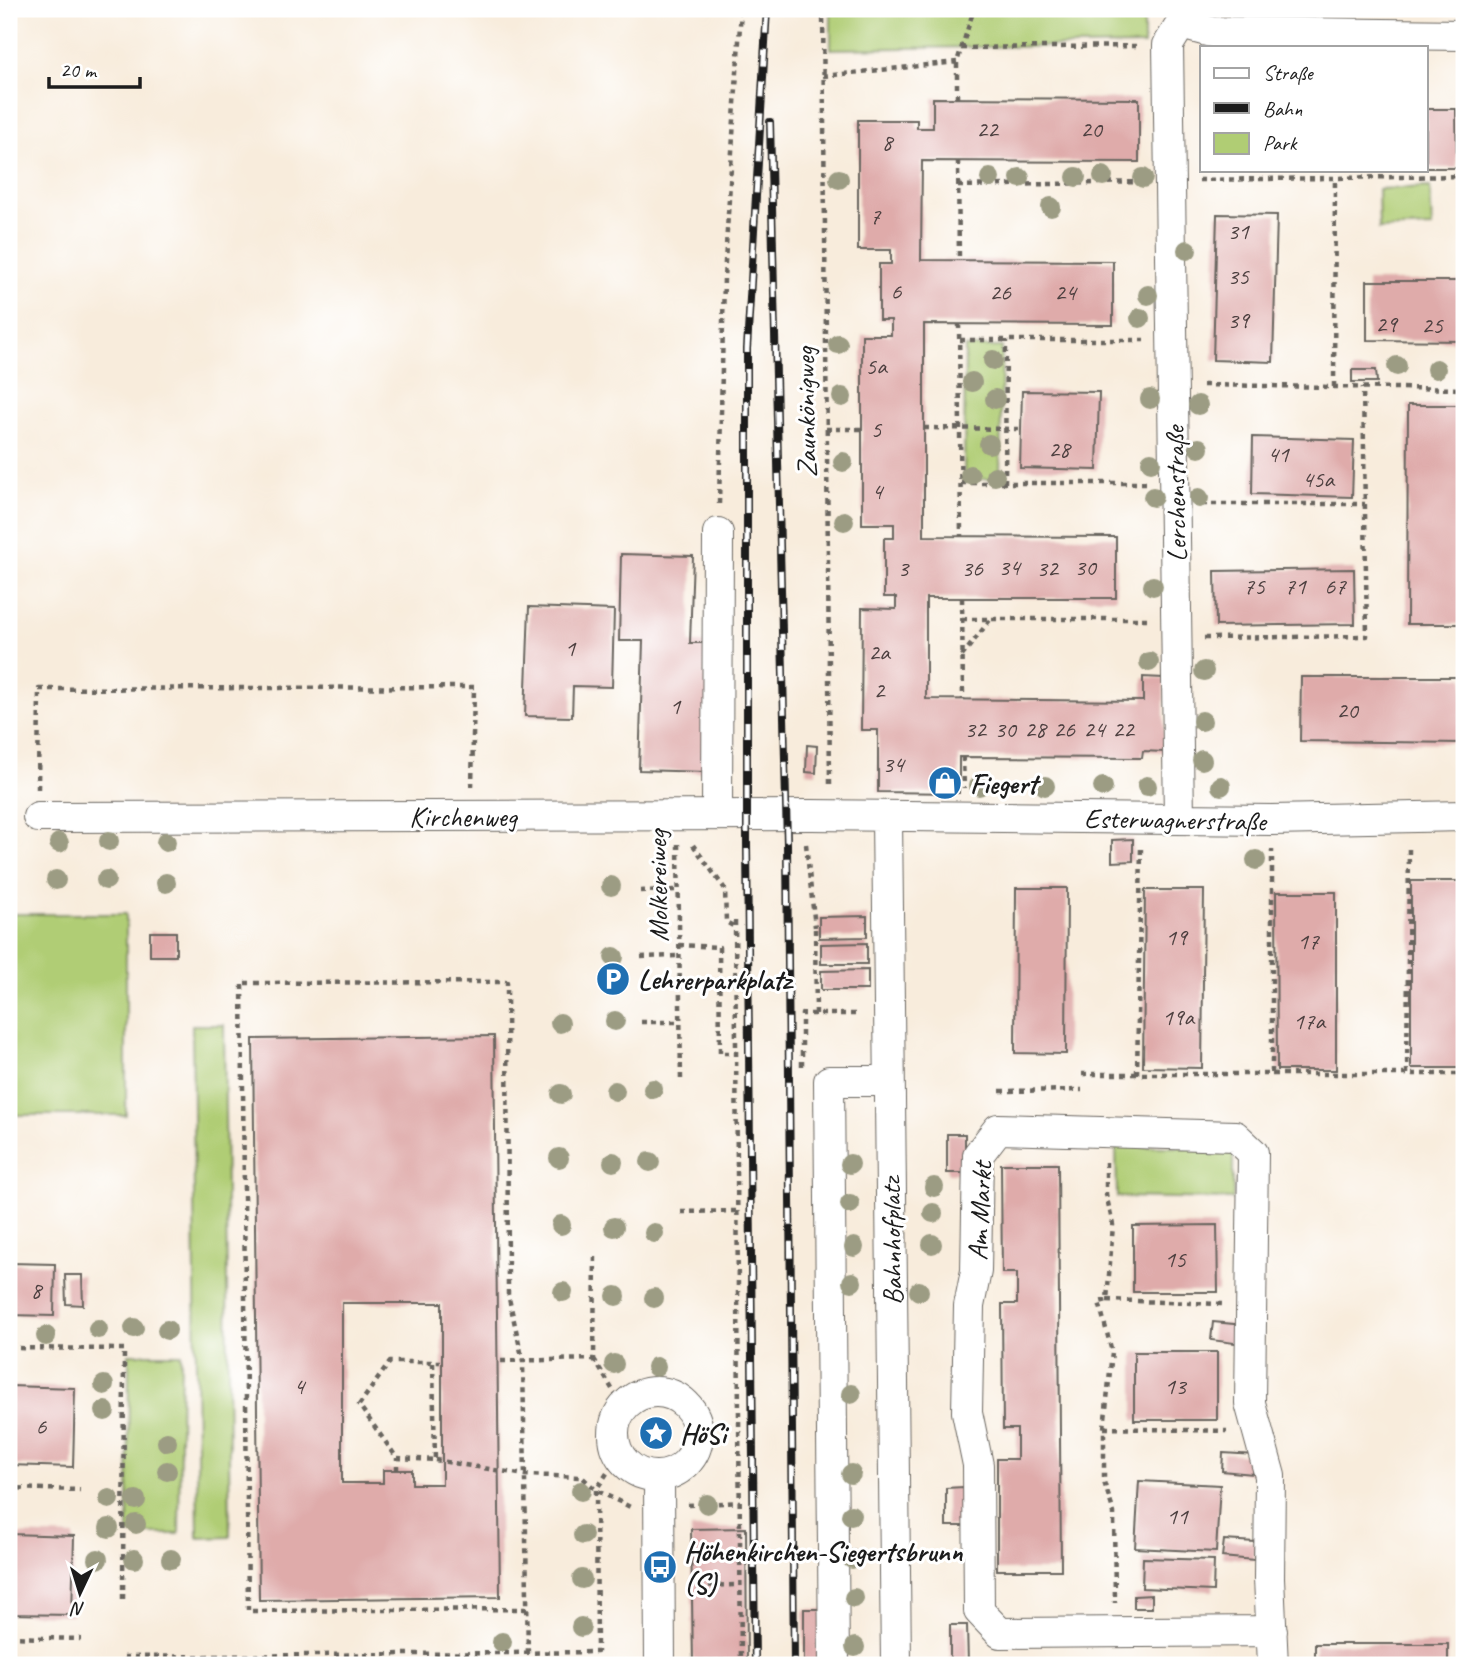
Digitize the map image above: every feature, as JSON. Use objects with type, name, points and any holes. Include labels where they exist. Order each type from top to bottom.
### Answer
[{"type":"street","points":[[1174,26],[1210,32],[1464,35]]},
{"type":"street","name":"Lerchenstraße","points":[[1174,26],[1180,177],[1173,340],[1179,819]]},
{"type":"street","points":[[717,815],[718,533]]},
{"type":"street","name":"Kirchenweg","points":[[38,817],[551,816],[678,830],[717,815],[887,816]]},
{"type":"street","name":"Esterwagnerstraße","points":[[887,816],[1272,820],[1464,816]]},
{"type":"street","name":"Bahnhofplatz","points":[[887,816],[896,1665]]},
{"type":"street","points":[[834,1665],[829,1081],[890,1081]]},
{"type":"street","name":"Am Markt","points":[[1272,1631],[1000,1633],[979,1611],[978,1465],[967,1412],[969,1306],[976,1271],[978,1155],[998,1129],[1236,1136],[1253,1153],[1250,1404],[1270,1476],[1269,1578],[1272,1631],[1273,1665]]},
{"type":"street","points":[[651,1391],[668,1393],[682,1400],[692,1410],[698,1424],[699,1439],[695,1453],[686,1465],[674,1473],[659,1477],[643,1475],[629,1467],[619,1455],[614,1439],[615,1422],[623,1407],[636,1396],[651,1391]]},
{"type":"street","points":[[659,1477],[660,1663]]},
{"type":"path","points":[[718,533],[724,278],[741,9]]},
{"type":"path","name":"Zaunkönigweg","points":[[823,9],[830,815]]},
{"type":"path","points":[[957,98],[957,62],[974,9]]},
{"type":"path","points":[[961,48],[1174,26]]},
{"type":"path","points":[[823,76],[957,62]]},
{"type":"path","points":[[958,161],[959,261]]},
{"type":"path","points":[[958,186],[1180,177],[1464,176]]},
{"type":"path","points":[[1334,387],[1335,178]]},
{"type":"path","points":[[959,324],[961,536]]},
{"type":"path","points":[[960,340],[1173,340]]},
{"type":"path","points":[[1005,484],[1006,340]]},
{"type":"path","points":[[1173,385],[1464,389]]},
{"type":"path","points":[[962,619],[1367,636],[1363,387]]},
{"type":"path","points":[[924,428],[1021,429]]},
{"type":"path","points":[[826,429],[862,429]]},
{"type":"path","points":[[961,483],[1175,483]]},
{"type":"path","points":[[1227,504],[1365,504]]},
{"type":"path","points":[[962,598],[963,699]]},
{"type":"path","points":[[962,656],[991,619]]},
{"type":"path","points":[[38,817],[38,689],[474,687],[471,816]]},
{"type":"path","points":[[1406,1074],[1409,817]]},
{"type":"path","points":[[1137,1074],[1141,818]]},
{"type":"path","points":[[1272,820],[1272,1073]]},
{"type":"path","points":[[660,1663],[741,1663],[735,924],[726,922],[725,889],[694,845],[678,830]]},
{"type":"path","name":"Molkereiweg","points":[[678,830],[681,1082]]},
{"type":"path","points":[[806,844],[817,927],[816,1014]]},
{"type":"path","points":[[640,891],[678,890]]},
{"type":"path","points":[[679,944],[719,947],[720,1053],[736,1053]]},
{"type":"path","points":[[641,957],[679,956]]},
{"type":"path","points":[[527,1609],[248,1611],[242,983],[507,982],[508,1294],[523,1361],[528,1655]]},
{"type":"path","points":[[808,1014],[889,1013]]},
{"type":"path","points":[[641,1022],[680,1022]]},
{"type":"path","points":[[1082,1074],[1464,1074]]},
{"type":"path","points":[[1000,1091],[1082,1090]]},
{"type":"path","points":[[1106,1133],[1107,1194],[1113,1225],[1107,1300]]},
{"type":"path","points":[[681,1212],[737,1211]]},
{"type":"path","points":[[595,1253],[594,1359],[623,1407]]},
{"type":"path","points":[[1116,1632],[1114,1513],[1104,1482],[1104,1428],[1112,1352],[1099,1301],[1251,1305]]},
{"type":"path","points":[[9,1348],[124,1349],[123,1602]]},
{"type":"path","points":[[501,1361],[594,1359]]},
{"type":"path","points":[[397,1469],[397,1458],[359,1405],[390,1362],[437,1362],[435,1460]]},
{"type":"path","points":[[1104,1428],[1256,1431]]},
{"type":"path","points":[[124,1657],[597,1653],[596,1490],[619,1455]]},
{"type":"path","points":[[397,1458],[435,1460],[525,1475],[582,1478],[596,1490]]},
{"type":"path","points":[[9,1488],[79,1490]]},
{"type":"path","points":[[660,1586],[740,1585]]},
{"type":"path","points":[[9,1637],[81,1639]]},
{"type":"green space","points":[[831,9],[1144,9],[1144,45],[831,49]]},
{"type":"green space","points":[[1430,187],[1432,227],[1379,229],[1378,189]]},
{"type":"green space","points":[[965,347],[1002,347],[1000,479],[964,479]]},
{"type":"green space","points":[[9,914],[126,914],[126,1115],[9,1115]]},
{"type":"green space","points":[[192,1025],[224,1025],[230,1537],[198,1538]]},
{"type":"green space","points":[[1116,1146],[1233,1148],[1233,1199],[1117,1197]]},
{"type":"green space","points":[[129,1354],[181,1354],[179,1534],[128,1534]]},
{"type":"building","points":[[933,98],[1139,99],[1139,162],[922,161],[921,260],[1113,261],[1113,325],[924,324],[924,536],[1116,537],[1116,598],[926,598],[926,699],[1143,701],[1143,677],[1164,678],[1164,752],[1143,751],[1142,758],[959,757],[959,793],[878,792],[878,730],[861,730],[862,608],[896,609],[896,597],[884,597],[884,538],[894,538],[894,524],[862,524],[862,335],[891,335],[891,320],[879,320],[879,264],[891,264],[891,250],[858,250],[858,120],[917,120],[917,128],[933,128]]},
{"type":"building","points":[[1428,109],[1456,109],[1457,168],[1428,168]]},
{"type":"building","points":[[1217,214],[1277,215],[1273,362],[1213,360]]},
{"type":"building","points":[[1367,281],[1464,281],[1464,341],[1367,340]]},
{"type":"building","points":[[1352,370],[1376,370],[1377,382],[1352,382]]},
{"type":"building","points":[[1022,391],[1099,392],[1097,470],[1020,468]]},
{"type":"building","points":[[1408,405],[1464,405],[1464,624],[1407,624]]},
{"type":"building","points":[[1253,437],[1354,440],[1352,497],[1252,494]]},
{"type":"building","points":[[621,554],[693,556],[690,643],[710,643],[707,772],[639,770],[643,641],[619,641]]},
{"type":"building","points":[[1354,569],[1355,624],[1216,626],[1215,571]]},
{"type":"building","points":[[529,607],[614,610],[612,687],[573,686],[572,717],[525,716]]},
{"type":"building","points":[[1301,677],[1464,677],[1464,743],[1300,741]]},
{"type":"building","points":[[807,745],[817,746],[816,773],[806,772]]},
{"type":"building","points":[[1133,839],[1133,861],[1112,862],[1112,840]]},
{"type":"building","points":[[1411,881],[1464,881],[1464,1068],[1411,1068]]},
{"type":"building","points":[[1016,888],[1067,888],[1066,1054],[1015,1053]]},
{"type":"building","points":[[1145,890],[1204,890],[1202,1068],[1143,1067]]},
{"type":"building","points":[[1276,892],[1336,892],[1336,1070],[1277,1070]]},
{"type":"building","points":[[867,916],[867,937],[819,938],[819,917]]},
{"type":"building","points":[[150,932],[176,932],[176,956],[150,956]]},
{"type":"building","points":[[867,943],[867,964],[821,964],[821,944]]},
{"type":"building","points":[[868,970],[868,990],[821,990],[821,971]]},
{"type":"building","points":[[494,1036],[500,1597],[259,1600],[253,1039]],"holes":[[[342,1303],[442,1303],[442,1484],[412,1484],[412,1470],[383,1470],[383,1483],[342,1483]]]},
{"type":"building","points":[[947,1134],[965,1134],[965,1173],[947,1173]]},
{"type":"building","points":[[1001,1164],[1058,1164],[1061,1570],[997,1570],[997,1459],[1017,1459],[1017,1429],[1003,1429],[1002,1304],[1017,1304],[1017,1273],[1002,1273]]},
{"type":"building","points":[[1217,1225],[1218,1292],[1133,1292],[1133,1226]]},
{"type":"building","points":[[9,1263],[55,1264],[54,1316],[9,1315]]},
{"type":"building","points":[[65,1275],[82,1275],[83,1305],[66,1304]]},
{"type":"building","points":[[1213,1322],[1244,1325],[1242,1344],[1211,1340]]},
{"type":"building","points":[[1134,1352],[1217,1352],[1217,1420],[1134,1420]]},
{"type":"building","points":[[9,1386],[75,1388],[73,1467],[9,1465]]},
{"type":"building","points":[[1223,1453],[1255,1455],[1253,1474],[1222,1471]]},
{"type":"building","points":[[1139,1481],[1220,1485],[1216,1552],[1135,1548]]},
{"type":"building","points":[[964,1487],[964,1526],[946,1526],[946,1488]]},
{"type":"building","points":[[746,1528],[747,1665],[693,1665],[691,1529]]},
{"type":"building","points":[[9,1534],[74,1536],[72,1615],[9,1614]]},
{"type":"building","points":[[1224,1540],[1255,1542],[1254,1560],[1222,1557]]},
{"type":"building","points":[[1143,1558],[1214,1560],[1213,1591],[1142,1588]]},
{"type":"building","points":[[1152,1595],[1152,1608],[1134,1608],[1134,1596]]},
{"type":"building","points":[[804,1609],[827,1609],[828,1665],[804,1665]]},
{"type":"building","points":[[950,1625],[967,1625],[968,1663],[950,1663]]},
{"type":"building","points":[[1315,1644],[1448,1644],[1448,1665],[1315,1665]]},
{"type":"railway","points":[[755,1665],[747,844],[747,349],[767,9]]},
{"type":"railway","points":[[770,122],[787,844],[794,1665]]},
{"type":"place","name":"Fiegert","points":[[945,783]]},
{"type":"place","name":"Lehrerparkplatz","points":[[613,979]]},
{"type":"place","name":"HöSi","points":[[656,1433]]},
{"type":"place","name":"Höhenkirchen-Siegertsbrunn (S)","points":[[660,1567]]}]
